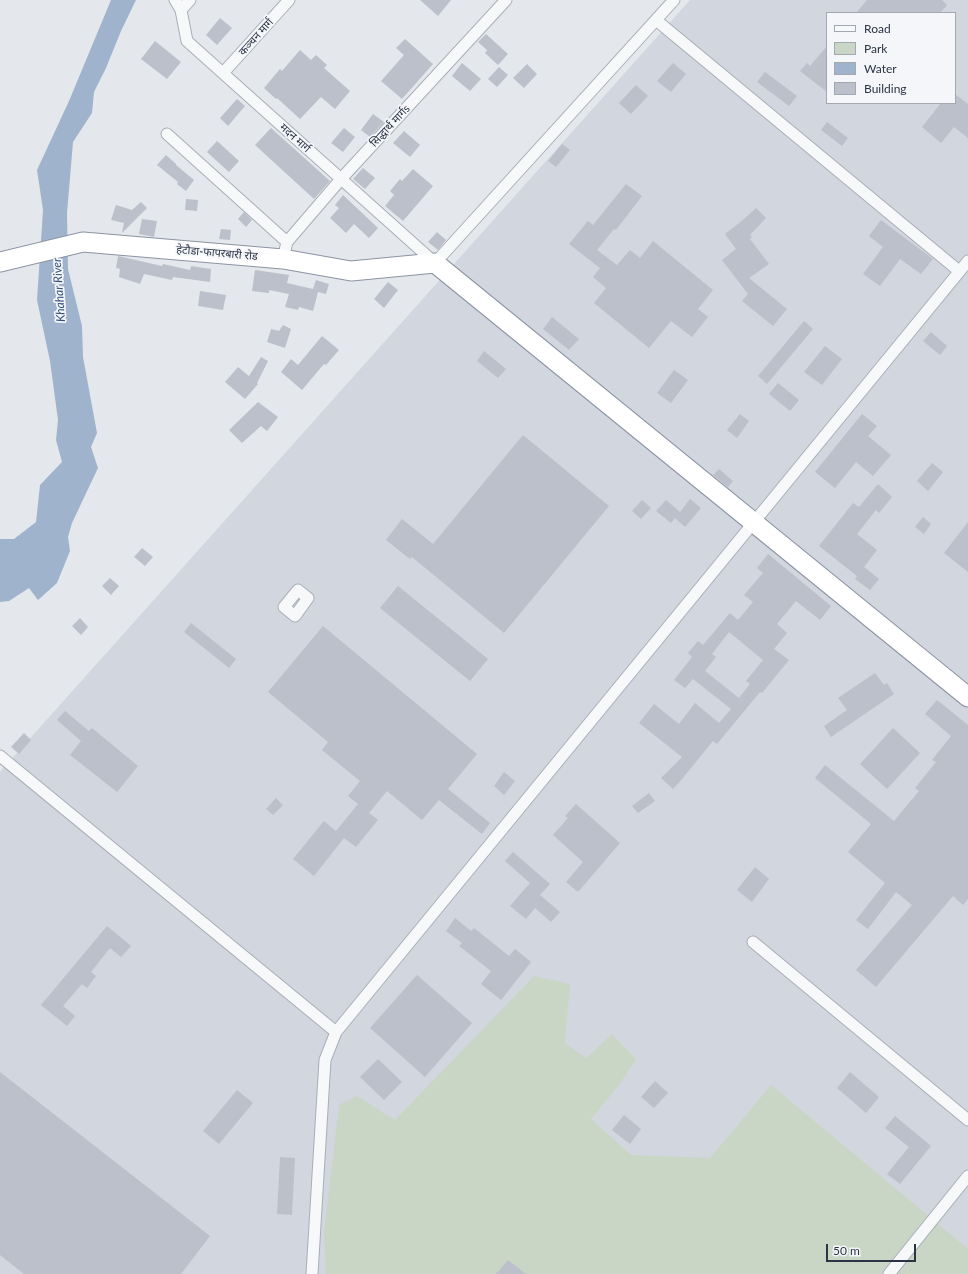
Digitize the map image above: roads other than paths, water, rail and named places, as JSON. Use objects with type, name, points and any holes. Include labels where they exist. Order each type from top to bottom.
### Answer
[{"type":"highway","name":"हेटौडा-फापरबारी रोड","points":[[0,262],[83,242],[285,250],[351,271],[435,263]]},
{"type":"highway","points":[[435,263],[968,697]]},
{"type":"street","points":[[178,5],[190,0]]},
{"type":"street","name":"कञ्चन मार्ग","points":[[223,73],[289,0]]},
{"type":"street","name":"सिद्धार्थ मार्गs","points":[[285,250],[341,179],[506,0]]},
{"type":"street","points":[[435,263],[674,0]]},
{"type":"street","name":"मदन मार्ग","points":[[178,5],[187,41],[435,263]]},
{"type":"street","points":[[656,20],[960,271]]},
{"type":"street","points":[[167,134],[285,250]]},
{"type":"street","points":[[312,1274],[325,1060],[336,1032],[968,261]]},
{"type":"street","points":[[0,756],[336,1032]]},
{"type":"street","points":[[753,942],[968,1120]]},
{"type":"street","points":[[889,1274],[968,1176]]},
{"type":"water","name":"Khahar River","points":[[111,0],[136,0],[94,92],[92,113],[73,142],[67,213],[68,269],[82,326],[83,357],[97,433],[91,447],[98,468],[72,523],[68,537],[70,551],[57,583],[38,600],[29,588],[9,601],[0,602],[0,539],[14,539],[36,522],[40,485],[62,462],[56,440],[58,420],[50,361],[37,300],[43,210],[37,170],[69,101]]}]
